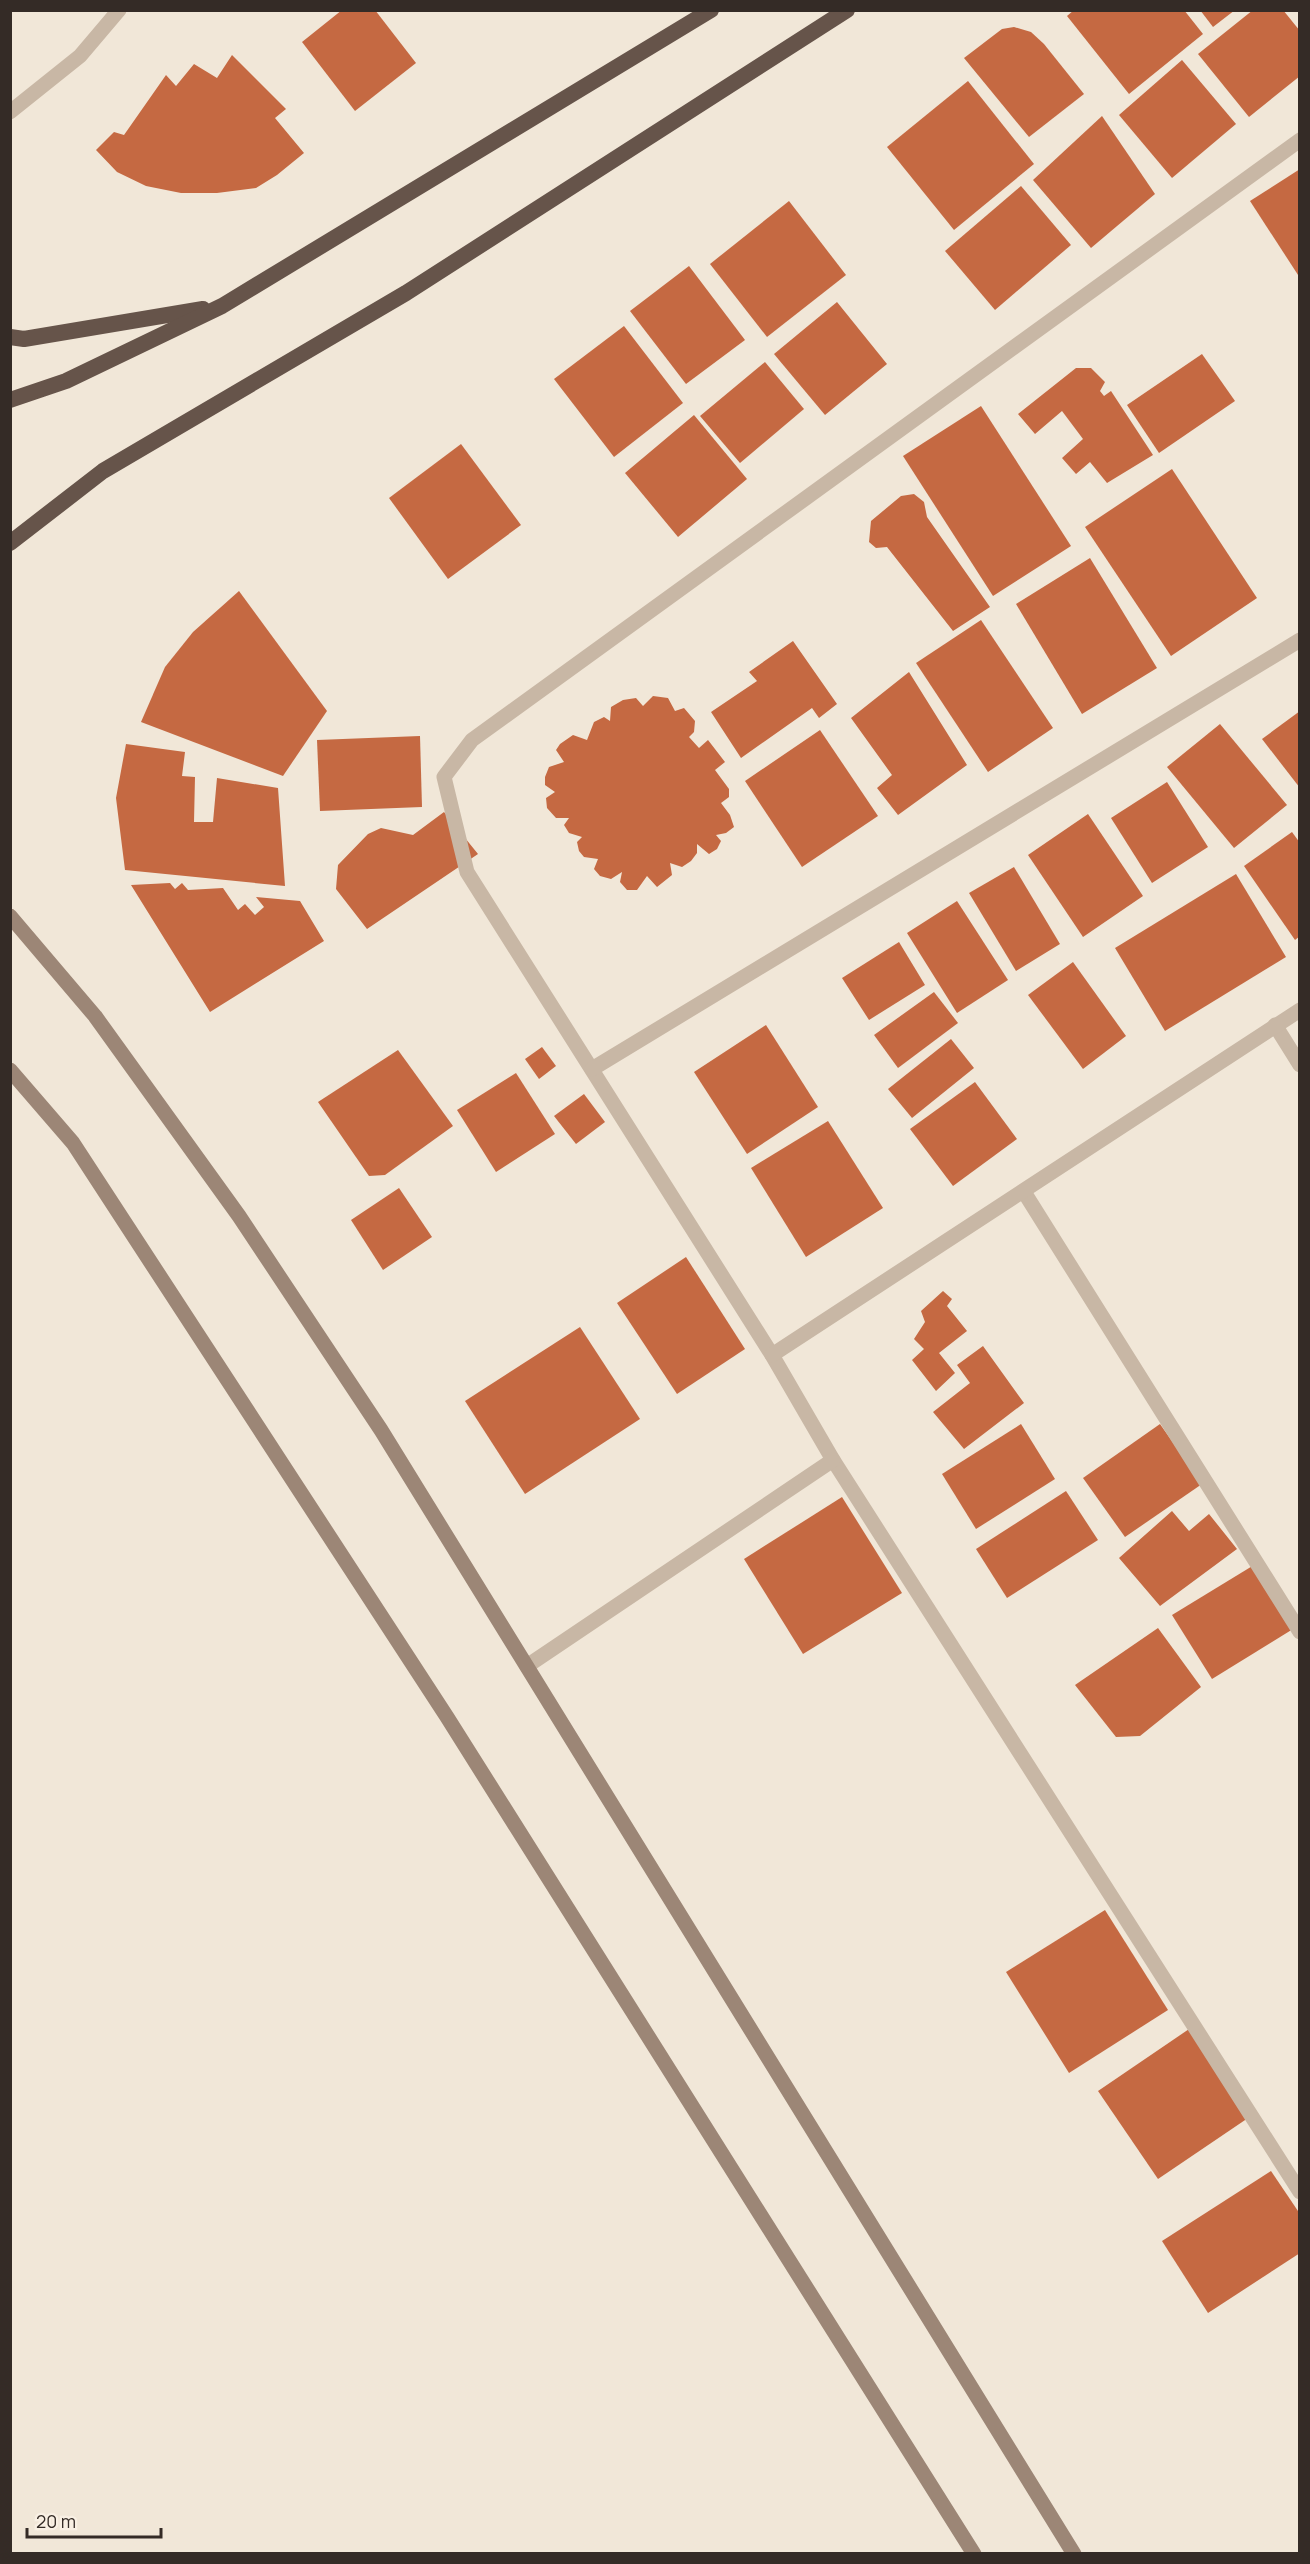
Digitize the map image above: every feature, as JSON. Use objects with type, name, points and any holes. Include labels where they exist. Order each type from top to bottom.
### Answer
[{"type":"highway","points":[[10,400],[66,381],[222,306],[711,10]]},
{"type":"highway","points":[[10,543],[103,471],[406,293],[847,10]]},
{"type":"highway","points":[[10,337],[24,339],[222,306]]},
{"type":"main road","points":[[10,916],[94,1016],[240,1216],[381,1430],[1074,2553]]},
{"type":"main road","points":[[10,1070],[73,1143],[447,1717],[974,2553]]},
{"type":"street","points":[[10,112],[80,56],[119,10]]},
{"type":"street","points":[[1299,140],[472,740],[444,777],[467,872],[772,1355],[833,1460],[1299,2192]]},
{"type":"street","points":[[592,1069],[1299,640]]},
{"type":"street","points":[[772,1355],[1299,1010]]},
{"type":"street","points":[[1275,1025],[1299,1065]]},
{"type":"street","points":[[1024,1192],[1299,1632]]},
{"type":"street","points":[[527,1666],[833,1460]]},
{"type":"building","points":[[342,10],[375,10],[416,63],[355,111],[302,42]]},
{"type":"building","points":[[1074,10],[1184,10],[1203,34],[1129,94],[1067,16]]},
{"type":"building","points":[[1200,10],[1235,10],[1213,27]]},
{"type":"building","points":[[1253,10],[1283,10],[1300,31],[1300,76],[1249,117],[1198,54]]},
{"type":"building","points":[[1014,27],[1031,32],[1044,44],[1084,94],[1029,137],[964,58],[1002,29]]},
{"type":"building","points":[[232,55],[286,109],[275,118],[304,153],[277,175],[256,188],[217,193],[181,193],[146,186],[117,172],[96,150],[114,132],[124,135],[166,75],[176,86],[194,64],[217,78]]},
{"type":"building","points":[[1182,60],[1236,124],[1172,178],[1119,115]]},
{"type":"building","points":[[968,81],[1034,164],[954,230],[887,147]]},
{"type":"building","points":[[1102,116],[1155,194],[1091,248],[1033,180]]},
{"type":"building","points":[[1300,169],[1300,278],[1250,201]]},
{"type":"building","points":[[1021,186],[1071,245],[995,310],[945,251]]},
{"type":"building","points":[[789,201],[846,275],[767,337],[710,264]]},
{"type":"building","points":[[689,266],[745,340],[686,384],[630,311]]},
{"type":"building","points":[[837,302],[887,364],[825,415],[774,354]]},
{"type":"building","points":[[624,326],[683,403],[614,457],[554,379]]},
{"type":"building","points":[[1202,354],[1235,401],[1159,453],[1127,405]]},
{"type":"building","points":[[765,362],[804,409],[740,463],[700,416]]},
{"type":"building","points":[[1076,368],[1091,368],[1105,382],[1100,391],[1104,396],[1111,391],[1153,455],[1107,483],[1090,462],[1076,474],[1062,458],[1083,439],[1062,411],[1035,434],[1018,414]]},
{"type":"building","points":[[981,406],[1071,546],[993,596],[903,456]]},
{"type":"building","points":[[694,415],[747,479],[678,537],[625,473]]},
{"type":"building","points":[[461,444],[521,525],[448,579],[389,498]]},
{"type":"building","points":[[1172,469],[1257,598],[1171,656],[1085,527]]},
{"type":"building","points":[[914,494],[924,502],[927,517],[990,607],[953,631],[887,547],[876,548],[869,542],[871,521],[901,496]]},
{"type":"building","points":[[1090,558],[1157,668],[1082,714],[1016,604]]},
{"type":"building","points":[[239,591],[327,711],[283,776],[141,722],[165,667],[193,632]]},
{"type":"building","points":[[981,620],[1053,728],[988,772],[916,663]]},
{"type":"building","points":[[793,641],[837,704],[819,718],[812,708],[741,758],[711,712],[757,681],[749,672]]},
{"type":"building","points":[[909,672],[967,765],[898,815],[877,788],[892,775],[851,718]]},
{"type":"building","points":[[653,696],[668,698],[675,711],[684,708],[695,721],[694,732],[689,737],[699,748],[708,740],[725,762],[715,770],[729,789],[729,797],[721,803],[730,815],[734,827],[726,833],[716,835],[721,841],[717,849],[709,854],[697,844],[697,853],[691,861],[682,867],[670,863],[672,875],[657,887],[647,876],[637,890],[627,890],[620,882],[622,872],[611,879],[600,876],[594,869],[598,859],[584,857],[579,851],[577,842],[582,837],[569,833],[564,825],[569,818],[556,818],[547,808],[546,798],[555,792],[545,785],[545,777],[549,767],[564,762],[556,750],[560,744],[573,735],[587,740],[594,722],[604,717],[610,721],[611,707],[623,700],[636,698],[643,706]]},
{"type":"building","points":[[1300,711],[1300,788],[1262,739]]},
{"type":"building","points":[[1220,724],[1287,805],[1234,848],[1167,767]]},
{"type":"building","points":[[820,730],[878,816],[802,867],[745,781]]},
{"type":"building","points":[[420,736],[422,807],[320,811],[317,740]]},
{"type":"building","points":[[126,744],[185,752],[182,776],[195,777],[194,822],[213,822],[217,778],[278,788],[285,886],[125,870],[116,798]]},
{"type":"building","points":[[1167,782],[1208,847],[1152,883],[1111,818]]},
{"type":"building","points":[[444,812],[478,854],[367,929],[336,889],[338,865],[368,834],[381,828],[413,835]]},
{"type":"building","points":[[1088,814],[1143,896],[1083,937],[1028,855]]},
{"type":"building","points":[[1292,832],[1300,843],[1300,936],[1295,940],[1244,866]]},
{"type":"building","points":[[1014,867],[1060,944],[1016,971],[969,893]]},
{"type":"building","points":[[1236,874],[1286,957],[1165,1031],[1115,948]]},
{"type":"building","points":[[170,883],[175,889],[182,883],[188,890],[223,888],[238,910],[245,904],[255,915],[264,907],[256,897],[300,901],[324,941],[210,1012],[131,885]]},
{"type":"building","points":[[957,901],[1008,980],[957,1013],[907,933]]},
{"type":"building","points":[[899,942],[925,985],[869,1020],[842,978]]},
{"type":"building","points":[[1073,962],[1126,1036],[1083,1069],[1028,995]]},
{"type":"building","points":[[934,992],[958,1023],[898,1068],[874,1035]]},
{"type":"building","points":[[766,1025],[818,1107],[747,1154],[694,1072]]},
{"type":"building","points":[[951,1039],[974,1068],[912,1118],[888,1089]]},
{"type":"building","points":[[542,1047],[556,1066],[539,1079],[525,1059]]},
{"type":"building","points":[[398,1050],[453,1126],[385,1175],[369,1176],[318,1102]]},
{"type":"building","points":[[516,1073],[555,1134],[496,1172],[457,1110]]},
{"type":"building","points":[[975,1082],[1017,1139],[953,1186],[910,1129]]},
{"type":"building","points":[[584,1094],[605,1122],[576,1144],[554,1116]]},
{"type":"building","points":[[828,1121],[883,1208],[806,1257],[751,1168]]},
{"type":"building","points":[[399,1188],[432,1237],[383,1270],[351,1220]]},
{"type":"building","points":[[686,1257],[745,1349],[677,1394],[617,1303]]},
{"type":"building","points":[[943,1291],[952,1299],[947,1306],[967,1331],[939,1353],[955,1373],[936,1391],[912,1360],[924,1349],[914,1339],[925,1322],[921,1311]]},
{"type":"building","points":[[580,1327],[640,1419],[525,1494],[465,1401]]},
{"type":"building","points":[[983,1346],[1024,1403],[964,1449],[933,1412],[970,1383],[957,1365]]},
{"type":"building","points":[[1021,1424],[1055,1479],[976,1529],[942,1474]]},
{"type":"building","points":[[1160,1424],[1202,1484],[1125,1537],[1083,1478]]},
{"type":"building","points":[[1066,1491],[1098,1540],[1007,1598],[976,1549]]},
{"type":"building","points":[[842,1497],[902,1593],[803,1654],[744,1559]]},
{"type":"building","points":[[1172,1511],[1189,1531],[1209,1514],[1237,1549],[1160,1606],[1119,1558]]},
{"type":"building","points":[[1254,1565],[1293,1629],[1212,1679],[1172,1615]]},
{"type":"building","points":[[1158,1628],[1201,1687],[1140,1736],[1116,1737],[1075,1685]]},
{"type":"building","points":[[1105,1910],[1168,2010],[1069,2073],[1006,1972]]},
{"type":"building","points":[[1192,2027],[1251,2116],[1158,2179],[1098,2091]]},
{"type":"building","points":[[1271,2171],[1300,2214],[1300,2253],[1208,2313],[1162,2241]]}]
